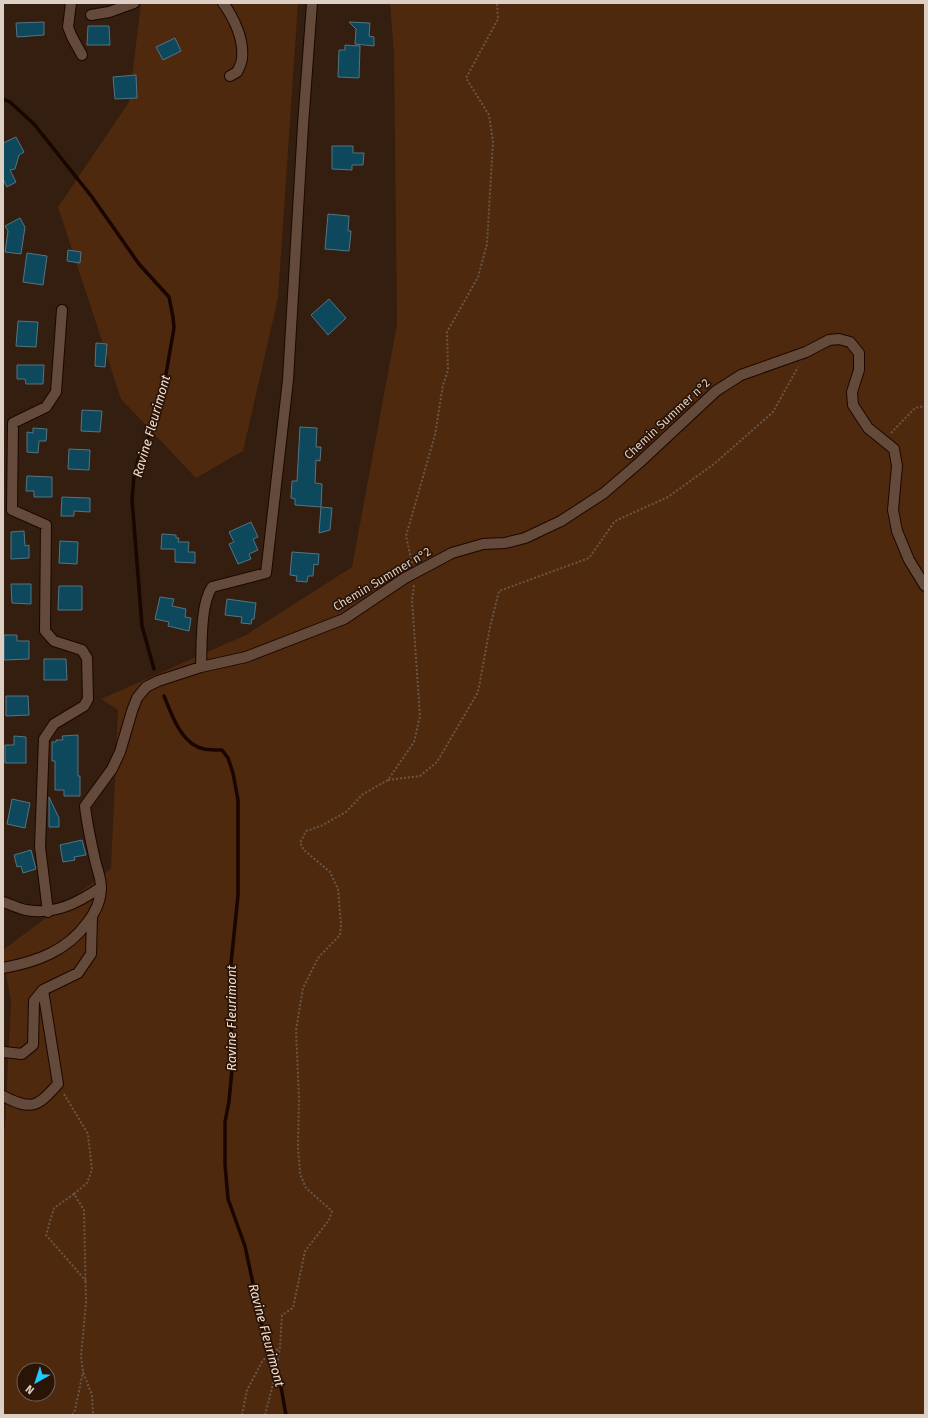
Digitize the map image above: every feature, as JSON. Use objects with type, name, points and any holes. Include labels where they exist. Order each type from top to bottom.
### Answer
[{"type":"street","points":[[71,3],[68,27],[82,55]]},
{"type":"street","points":[[91,15],[109,12],[134,3]]},
{"type":"street","points":[[223,3],[232,16],[242,45],[242,59],[237,72],[230,76]]},
{"type":"street","points":[[201,667],[204,608],[207,594],[212,587],[266,573],[288,380],[302,133],[312,3]]},
{"type":"street","points":[[48,912],[40,847],[44,739],[54,724],[84,706],[88,699],[87,658],[82,650],[54,640],[45,631],[46,525],[12,510],[13,423],[46,407],[56,392],[62,310]]},
{"type":"street","name":"Chemin Summer n°2","points":[[3,968],[22,964],[39,958],[64,946],[80,933],[98,906],[101,887],[90,838],[85,806],[112,769],[120,752],[137,698],[146,687],[158,681],[201,667],[246,657],[344,619],[405,578],[452,553],[483,544],[505,543],[525,538],[561,520],[604,493],[640,462],[716,390],[741,374],[806,352],[829,340],[839,339],[850,342],[859,353],[859,370],[852,392],[853,405],[868,428],[894,449],[896,466],[893,510],[897,531],[909,560],[925,586]]},
{"type":"street","points":[[3,902],[26,910],[48,912],[73,904],[101,887]]},
{"type":"street","points":[[4,1052],[22,1054],[33,1045],[34,1001],[43,990],[78,974],[91,954],[92,917]]},
{"type":"street","points":[[3,1096],[26,1106],[39,1103],[58,1084],[43,990]]},
{"type":"path","points":[[388,780],[414,742],[420,716],[412,600],[415,573],[406,536],[435,435],[443,385],[448,370],[448,332],[478,278],[487,244],[493,142],[489,115],[466,78],[498,19],[497,3]]},
{"type":"path","points":[[264,1415],[276,1372],[280,1347],[282,1316],[293,1308],[305,1251],[329,1220],[332,1211],[306,1188],[300,1174],[298,1146],[299,1098],[296,1030],[303,988],[318,958],[340,935],[341,925],[338,889],[330,872],[304,850],[300,843],[306,831],[321,826],[346,812],[363,794],[388,780],[420,776],[437,762],[478,692],[490,627],[499,591],[589,558],[615,521],[668,497],[714,464],[773,412],[806,352]]},
{"type":"path","points":[[883,441],[915,408],[925,406]]},
{"type":"path","points":[[58,1084],[88,1134],[92,1170],[87,1183],[54,1208],[46,1235],[86,1281]]},
{"type":"path","points":[[74,1194],[84,1210],[86,1303],[81,1356],[83,1372],[92,1395],[93,1415]]},
{"type":"path","points":[[242,1415],[247,1390],[263,1360],[280,1347]]},
{"type":"path","points":[[72,1415],[75,1410],[83,1372]]},
{"type":"shaded area","points":[[141,3],[298,3],[278,298],[243,451],[196,478],[121,399],[58,207],[129,102]]},
{"type":"shaded area","points":[[390,3],[925,3],[925,1415],[3,1415],[3,1132],[5,1126],[11,1000],[3,959],[3,950],[111,869],[118,710],[101,699],[246,635],[352,567],[397,324],[394,54]]},
{"type":"building","points":[[44,22],[44,35],[17,37],[16,23]]},
{"type":"building","points":[[349,22],[370,23],[369,36],[374,37],[374,46],[355,44],[356,29]]},
{"type":"building","points":[[88,26],[109,26],[110,45],[87,45]]},
{"type":"building","points":[[175,38],[181,51],[163,60],[156,47]]},
{"type":"building","points":[[345,45],[360,46],[359,78],[338,77],[339,50],[345,50]]},
{"type":"building","points":[[136,75],[137,98],[115,99],[113,77]]},
{"type":"building","points":[[16,137],[24,152],[19,155],[15,169],[10,170],[16,182],[7,187],[3,179],[3,143]]},
{"type":"building","points":[[332,146],[353,146],[353,153],[364,153],[363,165],[352,165],[352,170],[332,169]]},
{"type":"building","points":[[328,214],[349,216],[348,231],[351,231],[349,251],[325,249]]},
{"type":"building","points":[[20,218],[25,227],[21,254],[5,252],[8,231],[5,226]]},
{"type":"building","points":[[68,250],[81,252],[80,263],[67,261]]},
{"type":"building","points":[[27,253],[47,256],[43,285],[23,282]]},
{"type":"building","points":[[329,299],[346,318],[328,335],[311,315]]},
{"type":"building","points":[[18,321],[38,322],[36,347],[16,346]]},
{"type":"building","points":[[96,343],[107,344],[105,367],[95,366]]},
{"type":"building","points":[[17,365],[44,365],[43,384],[26,384],[25,379],[17,379]]},
{"type":"building","points":[[82,410],[102,411],[100,432],[81,431]]},
{"type":"building","points":[[300,427],[317,428],[316,447],[321,447],[320,461],[316,460],[315,483],[322,484],[321,507],[295,505],[295,499],[291,498],[292,481],[297,481]]},
{"type":"building","points":[[33,428],[47,429],[46,441],[39,441],[38,453],[27,452],[27,432],[33,433]]},
{"type":"building","points":[[69,449],[90,450],[89,470],[68,469]]},
{"type":"building","points":[[27,476],[52,477],[52,497],[34,497],[34,491],[26,491]]},
{"type":"building","points":[[62,497],[90,498],[90,512],[74,511],[74,516],[61,516]]},
{"type":"building","points":[[321,507],[332,508],[330,530],[319,533]]},
{"type":"building","points":[[251,522],[258,537],[253,539],[258,550],[249,554],[251,559],[238,564],[229,544],[234,542],[229,532]]},
{"type":"building","points":[[24,531],[25,546],[29,545],[29,558],[11,559],[11,532]]},
{"type":"building","points":[[162,534],[176,535],[176,538],[179,538],[178,542],[189,542],[188,552],[195,552],[195,563],[175,562],[175,549],[161,549]]},
{"type":"building","points":[[60,541],[78,542],[77,564],[59,563]]},
{"type":"building","points":[[292,552],[319,554],[318,565],[314,564],[313,576],[308,576],[307,582],[296,581],[297,576],[290,575]]},
{"type":"building","points":[[11,584],[31,584],[31,604],[12,603]]},
{"type":"building","points":[[59,586],[82,586],[82,610],[58,610]]},
{"type":"building","points":[[160,597],[174,599],[172,606],[186,609],[185,617],[191,618],[189,631],[168,626],[169,622],[155,619]]},
{"type":"building","points":[[227,599],[256,603],[254,619],[252,619],[251,624],[241,623],[242,617],[225,615]]},
{"type":"building","points":[[4,635],[17,635],[17,641],[29,641],[29,659],[4,660]]},
{"type":"building","points":[[44,659],[66,659],[67,680],[44,680]]},
{"type":"building","points":[[6,696],[28,696],[29,715],[6,716]]},
{"type":"building","points":[[78,735],[78,776],[80,776],[80,796],[64,796],[64,790],[55,790],[55,761],[52,761],[52,742],[56,742],[56,740],[63,740],[62,736]]},
{"type":"building","points":[[14,736],[26,737],[26,763],[5,763],[5,745],[14,745]]},
{"type":"building","points":[[49,797],[59,818],[59,827],[49,827]]},
{"type":"building","points":[[12,799],[30,803],[25,828],[7,824]]},
{"type":"building","points":[[82,840],[86,855],[74,857],[75,860],[63,862],[60,845]]},
{"type":"building","points":[[31,850],[36,869],[23,873],[21,866],[17,867],[14,855]]},
{"type":"waterway","name":"Ravine Fleurimont","points":[[3,99],[10,102],[34,124],[92,197],[139,264],[169,297],[174,328],[162,397],[150,434],[139,457],[134,476],[132,499],[142,626],[154,669]]},
{"type":"waterway","name":"Ravine Fleurimont","points":[[164,696],[178,728],[189,741],[204,749],[222,750],[228,758],[233,773],[238,800],[238,895],[230,974],[233,1059],[229,1101],[225,1122],[225,1164],[228,1199],[245,1246],[262,1326],[281,1387],[286,1415]]}]
